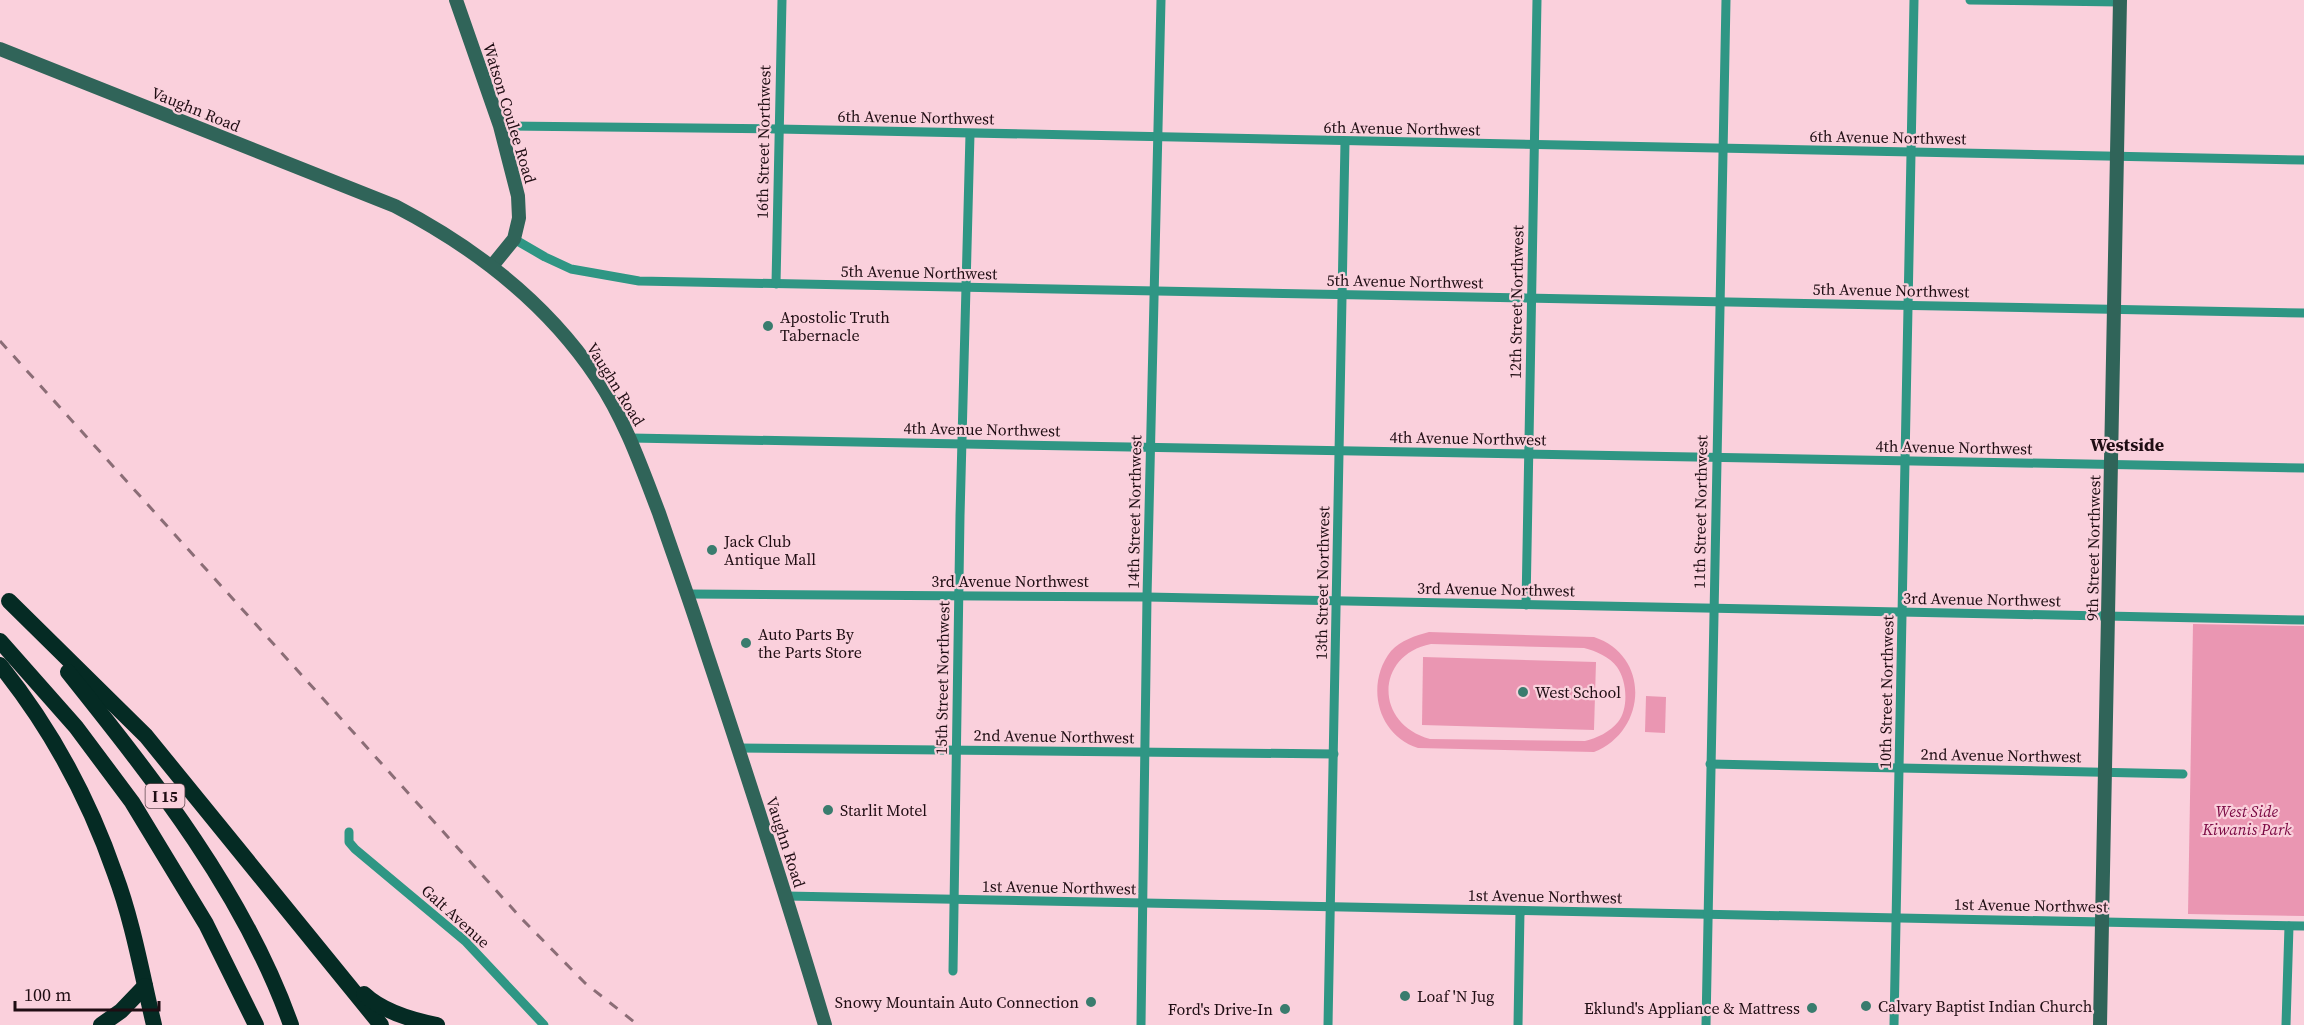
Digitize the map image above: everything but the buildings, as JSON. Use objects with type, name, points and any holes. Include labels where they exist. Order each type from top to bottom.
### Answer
[{"type":"highway","points":[[4,597],[146,736],[381,1025]]},
{"type":"highway","name":"I 15","points":[[4,597],[63,665],[168,800],[237,906],[291,1025]]},
{"type":"highway","name":"I 15","points":[[0,641],[76,727],[132,802],[206,924],[255,1025]]},
{"type":"highway","points":[[0,665],[52,739],[73,774],[89,808],[116,874],[154,1025]]},
{"type":"highway","points":[[328,961],[368,998],[415,1021],[437,1025]]},
{"type":"highway","points":[[100,1025],[121,1011],[145,987]]},
{"type":"main road","name":"Watson Coulee Road","points":[[456,0],[500,126],[518,196],[519,218],[514,239]]},
{"type":"main road","name":"9th Street Northwest","points":[[2100,1025],[2120,1]]},
{"type":"main road","name":"Vaughn Road","points":[[0,49],[394,206],[424,221],[492,266],[555,323],[597,378],[631,438],[688,594],[786,896],[825,1025]]},
{"type":"main road","points":[[492,266],[514,239]]},
{"type":"street","name":"16th Street Northwest","points":[[776,284],[782,0]]},
{"type":"street","name":"14th Street Northwest","points":[[1141,1025],[1147,597],[1161,0]]},
{"type":"street","name":"12th Street Northwest","points":[[1526,605],[1537,0]]},
{"type":"street","name":"11th Street Northwest","points":[[1706,1025],[1726,0]]},
{"type":"street","name":"10th Street Northwest","points":[[1894,1025],[1914,0]]},
{"type":"street","points":[[1970,0],[2120,1]]},
{"type":"street","name":"6th Avenue Northwest","points":[[500,126],[778,129],[2304,160]]},
{"type":"street","name":"15th Street Northwest","points":[[953,971],[958,596],[970,134]]},
{"type":"street","name":"13th Street Northwest","points":[[1328,1025],[1344,294],[1345,142]]},
{"type":"street","name":"5th Avenue Northwest","points":[[514,239],[571,269],[639,281],[2304,313]]},
{"type":"street","name":"4th Avenue Northwest","points":[[631,438],[2304,468]]},
{"type":"street","name":"3rd Avenue Northwest","points":[[688,594],[1147,597],[2304,620]]},
{"type":"street","name":"2nd Avenue Northwest","points":[[738,748],[1334,754]]},
{"type":"street","name":"2nd Avenue Northwest","points":[[1710,764],[2183,774]]},
{"type":"street","name":"Galt Avenue","points":[[349,832],[350,842],[355,849],[465,941],[544,1025]]},
{"type":"street","name":"1st Avenue Northwest","points":[[786,896],[2304,926]]},
{"type":"street","points":[[1518,1025],[1520,910]]},
{"type":"street","points":[[2286,1025],[2289,926]]},
{"type":"green space","name":"West Side Kiwanis Park","points":[[2193,624],[2304,626],[2304,916],[2188,914]]},
{"type":"green space","points":[[1429,632],[1594,637],[1613,647],[1626,660],[1633,676],[1635,694],[1632,711],[1624,728],[1612,742],[1594,752],[1418,748],[1393,732],[1385,720],[1379,707],[1378,678],[1383,664],[1395,647],[1413,637]],"holes":[[[1431,644],[1584,648],[1611,660],[1620,673],[1625,687],[1622,716],[1615,726],[1590,740],[1430,739],[1412,731],[1399,719],[1391,705],[1388,690],[1391,675],[1399,661],[1413,651]]]},
{"type":"green space","points":[[1423,657],[1596,662],[1594,730],[1422,725]]},
{"type":"green space","points":[[1646,696],[1666,697],[1665,733],[1645,732]]},
{"type":"railway","points":[[0,341],[521,918],[585,983],[638,1025]]},
{"type":"place","name":"Apostolic Truth Tabernacle","points":[[768,326]]},
{"type":"place","name":"Jack Club Antique Mall","points":[[712,550]]},
{"type":"place","name":"Auto Parts By the Parts Store","points":[[746,643]]},
{"type":"place","name":"West School","points":[[1523,692]]},
{"type":"place","name":"Starlit Motel","points":[[828,810]]},
{"type":"place","name":"Loaf 'N Jug","points":[[1405,996]]},
{"type":"place","name":"Snowy Mountain Auto Connection","points":[[1091,1002]]},
{"type":"place","name":"Calvary Baptist Indian Church","points":[[1866,1006]]},
{"type":"place","name":"Eklund's Appliance & Mattress","points":[[1812,1008]]},
{"type":"place","name":"Ford's Drive-In","points":[[1285,1009]]},
{"type":"district","name":"Westside","points":[[2127,444]]}]
